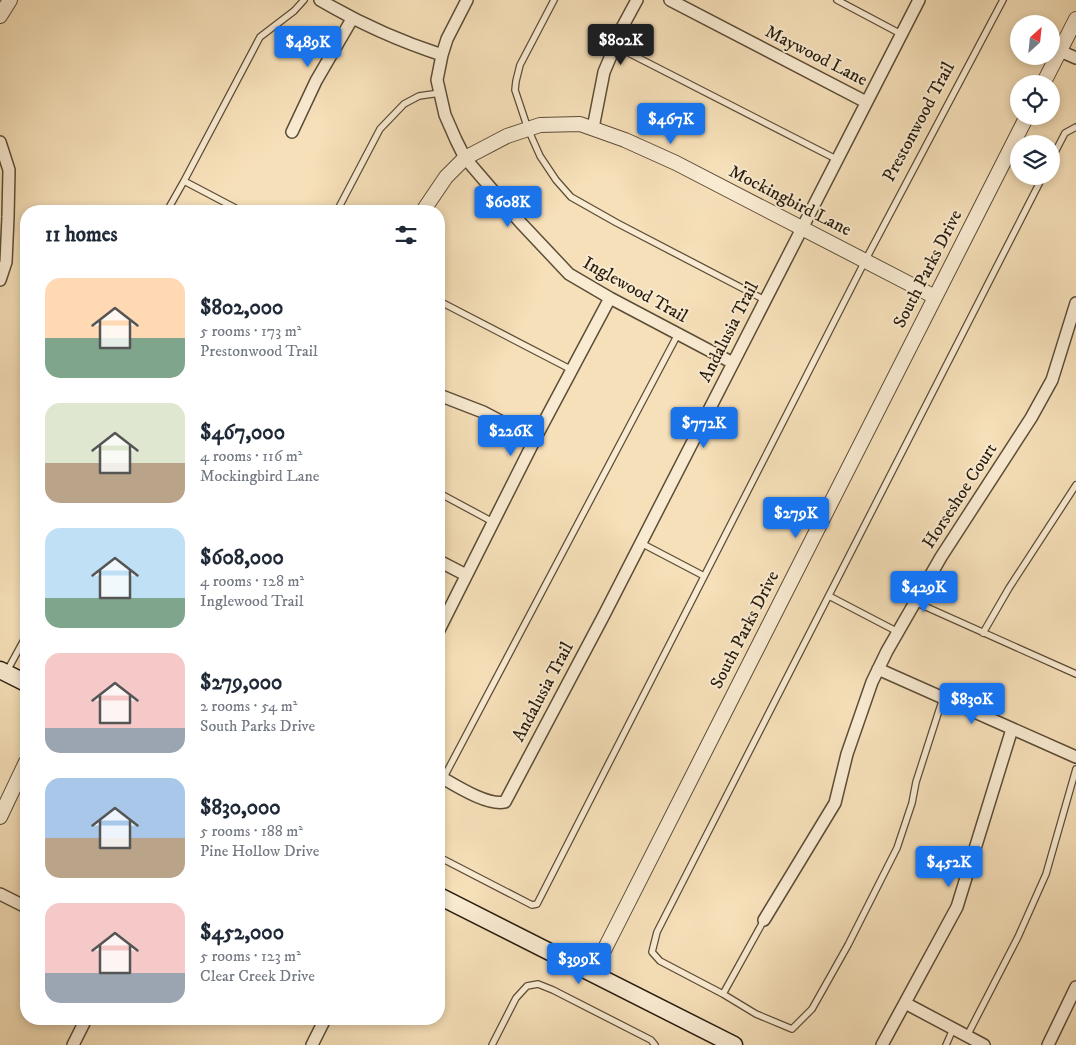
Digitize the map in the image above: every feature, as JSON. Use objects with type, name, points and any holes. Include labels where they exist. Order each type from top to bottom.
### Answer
[{"type":"main road","points":[[3,671],[20,680]]},
{"type":"main road","points":[[445,899],[727,1043]]},
{"type":"street","points":[[0,16],[10,0]]},
{"type":"street","points":[[320,0],[352,19],[414,46],[442,55]]},
{"type":"street","name":"Inglewood Trail","points":[[467,0],[447,39],[437,80],[445,115],[466,158],[520,222],[569,274],[610,298],[733,363]]},
{"type":"street","points":[[593,128],[604,72],[618,35],[636,0]]},
{"type":"street","name":"Maywood Lane","points":[[670,0],[866,102]]},
{"type":"street","name":"Andalusia Trail","points":[[445,780],[484,800],[505,802],[640,544],[919,0]]},
{"type":"street","points":[[292,132],[316,81],[352,19]]},
{"type":"street","points":[[1076,19],[1060,51],[1076,58]]},
{"type":"street","name":"Mockingbird Lane","points":[[427,205],[446,178],[466,158],[507,136],[540,125],[580,124],[625,140],[676,163],[935,297]]},
{"type":"street","name":"South Parks Drive","points":[[592,974],[1022,125]]},
{"type":"street","points":[[0,142],[9,170],[4,218],[6,262],[0,280]]},
{"type":"street","points":[[445,618],[535,439],[610,298]]},
{"type":"street","name":"Horseshoe Court","points":[[764,920],[835,803],[847,754],[878,669],[941,557],[1031,418],[1052,380],[1076,302]]},
{"type":"street","points":[[445,397],[483,412],[535,439]]},
{"type":"street","points":[[445,564],[466,575]]},
{"type":"street","points":[[878,669],[1076,757]]},
{"type":"street","points":[[882,1045],[956,907],[1012,728]]},
{"type":"street","points":[[0,817],[20,775]]},
{"type":"street","points":[[0,894],[20,904]]},
{"type":"street","points":[[1048,1045],[1076,987]]},
{"type":"street","points":[[904,1003],[984,1045]]},
{"type":"street","points":[[73,1045],[83,1025]]},
{"type":"street","points":[[312,1045],[322,1025]]},
{"type":"lane","points":[[170,205],[260,38],[294,11],[304,0]]},
{"type":"lane","points":[[554,0],[520,64],[516,80],[516,90],[528,129],[540,156],[556,180],[571,197],[765,300]]},
{"type":"lane","points":[[837,0],[901,34]]},
{"type":"lane","name":"Prestonwood Trail","points":[[445,860],[532,905],[536,904],[865,261],[1003,0]]},
{"type":"lane","points":[[615,46],[836,159]]},
{"type":"lane","points":[[341,205],[380,130],[404,104],[419,96],[440,93]]},
{"type":"lane","points":[[1060,142],[1065,132],[1076,127]]},
{"type":"lane","points":[[184,181],[230,205]]},
{"type":"lane","points":[[943,698],[916,782],[912,803],[896,848],[848,945],[812,1009],[792,1029],[756,1014],[723,994],[660,961],[652,952],[657,932],[1038,185]]},
{"type":"lane","points":[[445,303],[572,370]]},
{"type":"lane","points":[[445,771],[678,334]]},
{"type":"lane","points":[[984,632],[1009,588],[1076,485]]},
{"type":"lane","points":[[445,496],[493,522]]},
{"type":"lane","points":[[640,544],[704,576]]},
{"type":"lane","points":[[829,596],[898,632]]},
{"type":"lane","points":[[915,602],[1076,674]]},
{"type":"lane","points":[[3,671],[20,644]]},
{"type":"lane","points":[[967,1036],[1018,937],[1046,874],[1076,769]]},
{"type":"lane","points":[[723,994],[764,920]]},
{"type":"lane","points":[[492,1045],[516,998],[527,986],[538,984],[596,1011],[651,1040],[656,1045]]},
{"type":"lane","points":[[946,1045],[953,1029]]}]
